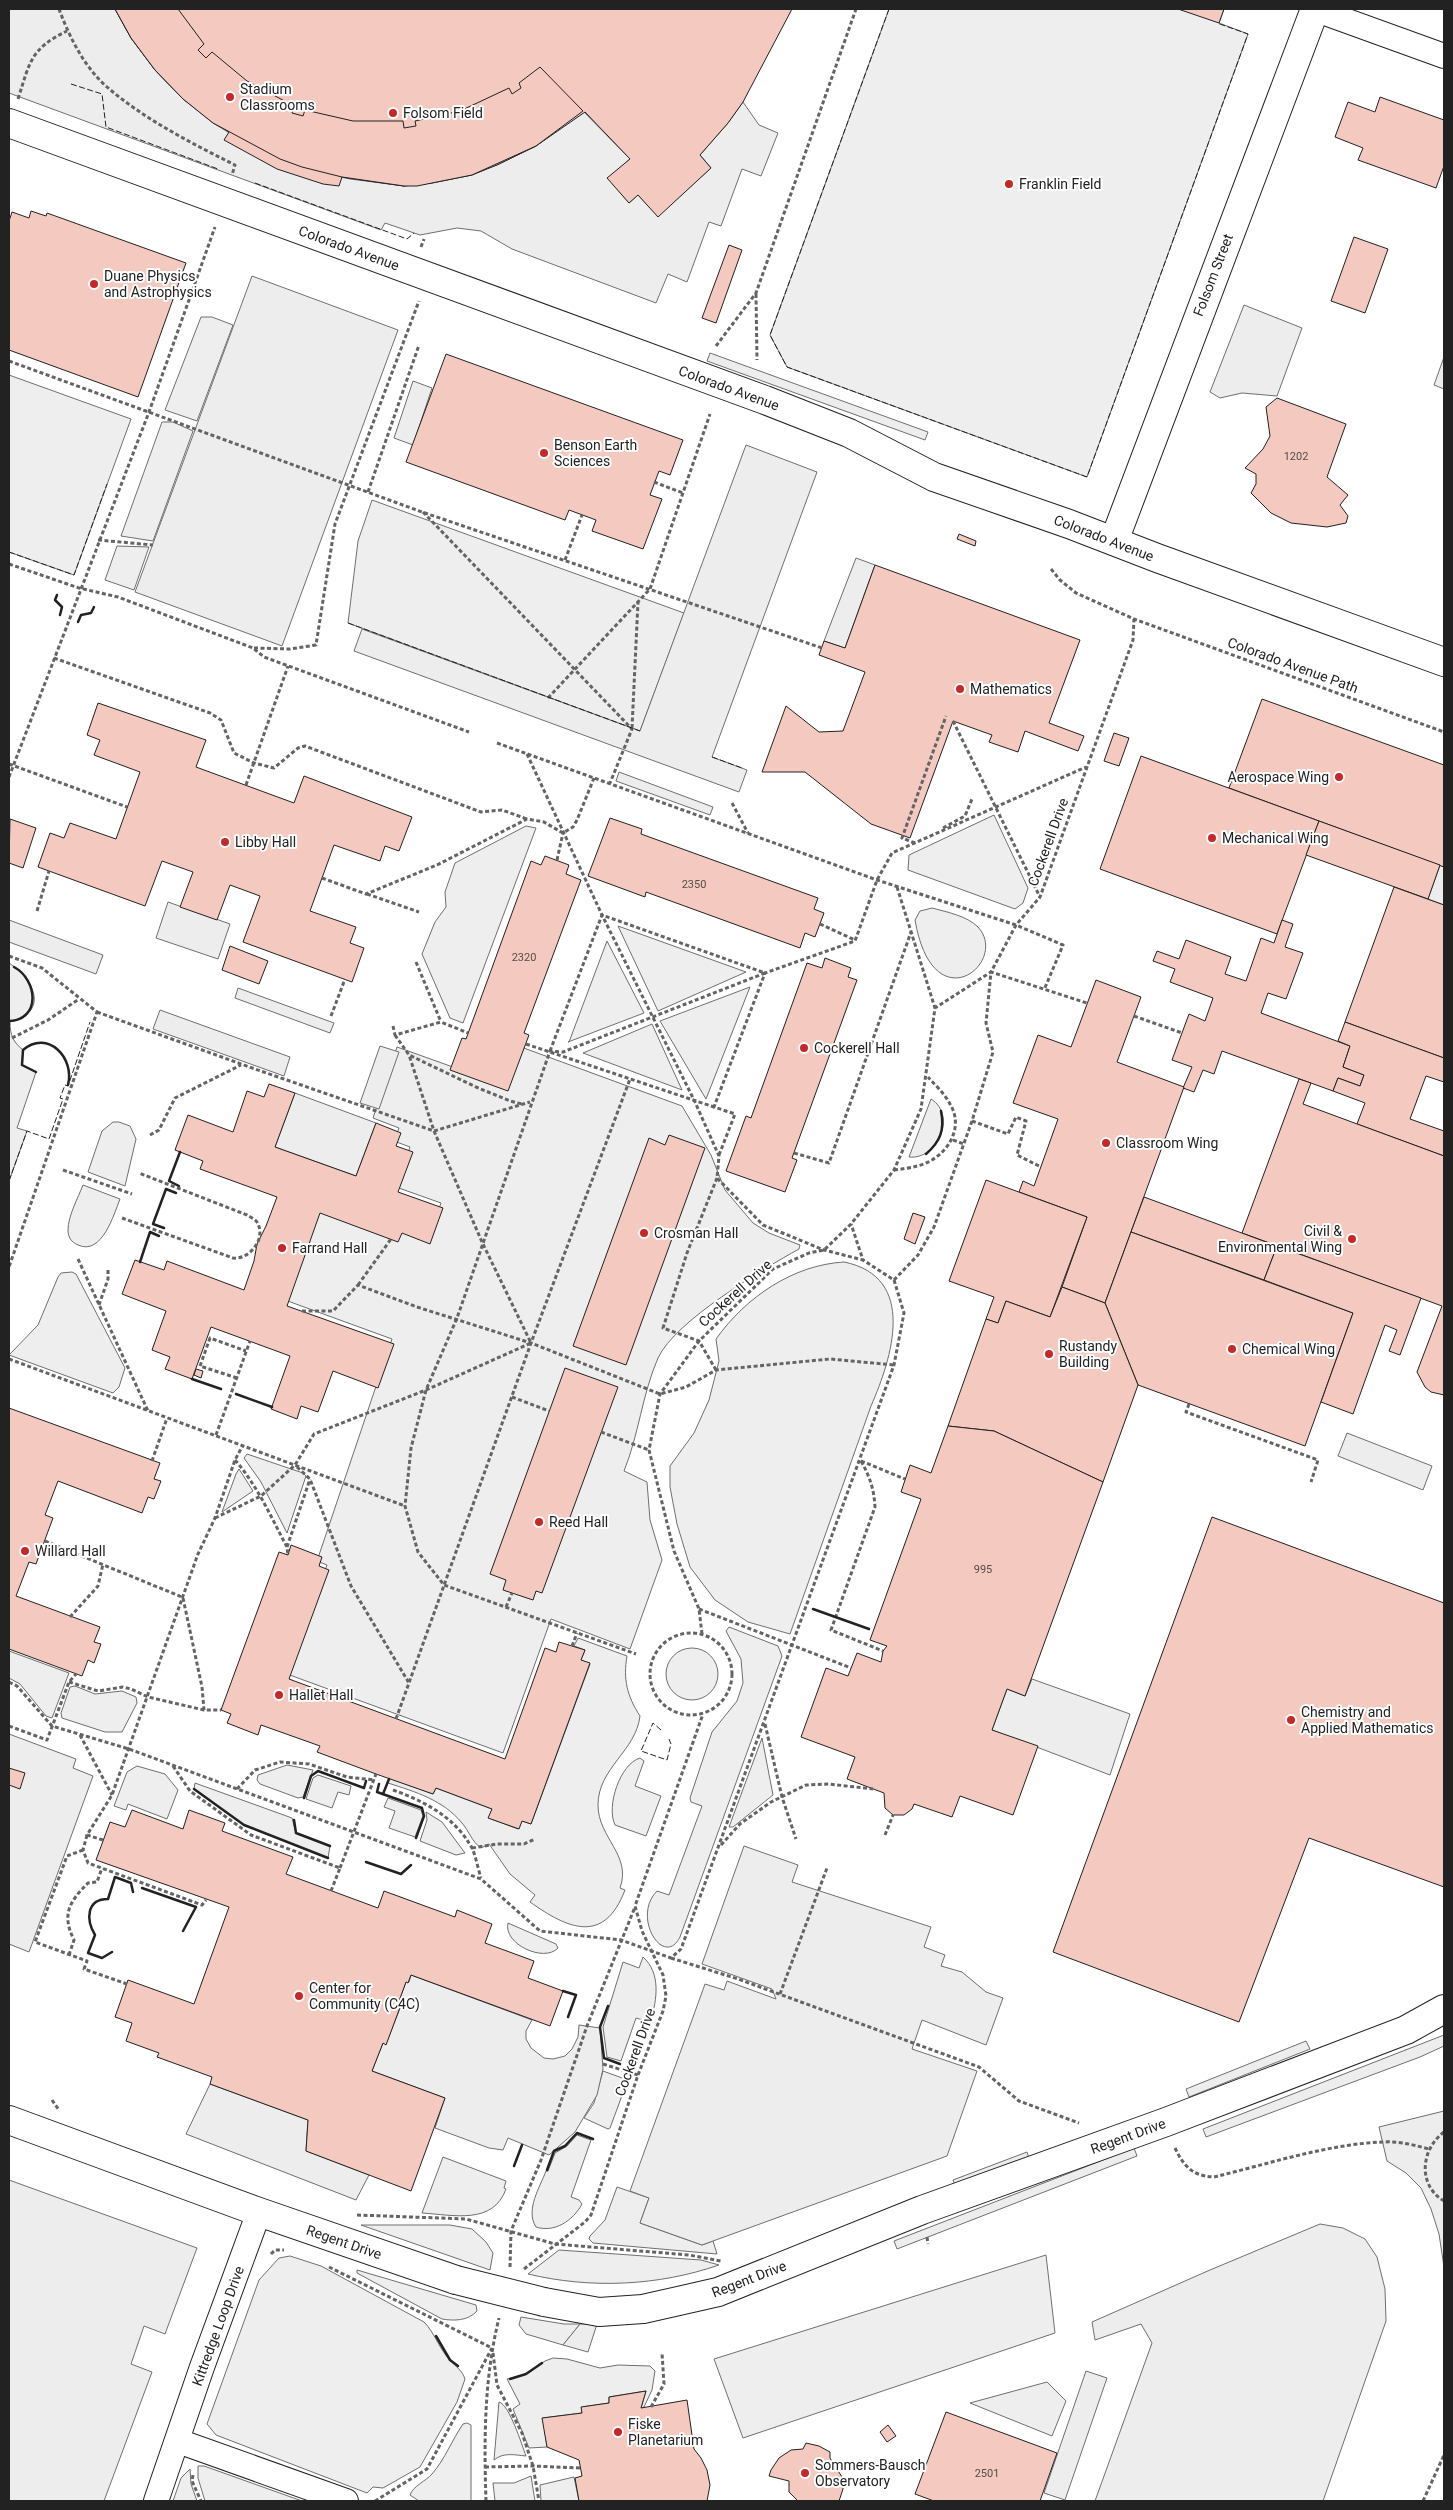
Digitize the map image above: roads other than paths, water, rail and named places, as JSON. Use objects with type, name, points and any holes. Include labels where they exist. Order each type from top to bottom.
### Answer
[{"type":"street","points":[[1314,9],[1444,56]]},
{"type":"street","name":"Folsom Street","points":[[1114,542],[1314,9]]},
{"type":"street","name":"Colorado Avenue","points":[[9,123],[765,400],[857,437],[934,477],[1444,662]]},
{"type":"street","name":"Regent Drive","points":[[9,2120],[259,2212],[456,2280],[544,2302],[599,2312],[643,2309],[718,2292],[922,2210],[1131,2135],[1406,2030],[1444,2009]]},
{"type":"street","name":"Kittredge Loop Drive","points":[[156,2501],[188,2444],[202,2366],[259,2212]]},
{"type":"street","points":[[188,2444],[346,2501]]},
{"type":"place","name":"Stadium Classrooms","points":[[230,97]]},
{"type":"place","name":"Folsom Field","points":[[393,113]]},
{"type":"place","name":"Franklin Field","points":[[1009,184]]},
{"type":"place","name":"Duane Physics and Astrophysics","points":[[94,284]]},
{"type":"place","name":"Benson Earth Sciences","points":[[544,453]]},
{"type":"place","name":"Mathematics","points":[[960,689]]},
{"type":"place","name":"Aerospace Wing","points":[[1339,777]]},
{"type":"place","name":"Mechanical Wing","points":[[1212,838]]},
{"type":"place","name":"Libby Hall","points":[[225,842]]},
{"type":"place","name":"Cockerell Hall","points":[[804,1048]]},
{"type":"place","name":"Classroom Wing","points":[[1106,1143]]},
{"type":"place","name":"Crosman Hall","points":[[644,1233]]},
{"type":"place","name":"Civil & Environmental Wing","points":[[1352,1239]]},
{"type":"place","name":"Farrand Hall","points":[[282,1248]]},
{"type":"place","name":"Chemical Wing","points":[[1232,1349]]},
{"type":"place","name":"Rustandy Building","points":[[1049,1354]]},
{"type":"place","name":"Reed Hall","points":[[539,1522]]},
{"type":"place","name":"Willard Hall","points":[[25,1551]]},
{"type":"place","name":"Hallet Hall","points":[[279,1695]]},
{"type":"place","name":"Chemistry and Applied Mathematics","points":[[1291,1720]]},
{"type":"place","name":"Center for Community (C4C)","points":[[299,1996]]},
{"type":"place","name":"Fiske Planetarium","points":[[618,2432]]},
{"type":"place","name":"Sommers-Bausch Observatory","points":[[805,2473]]}]
